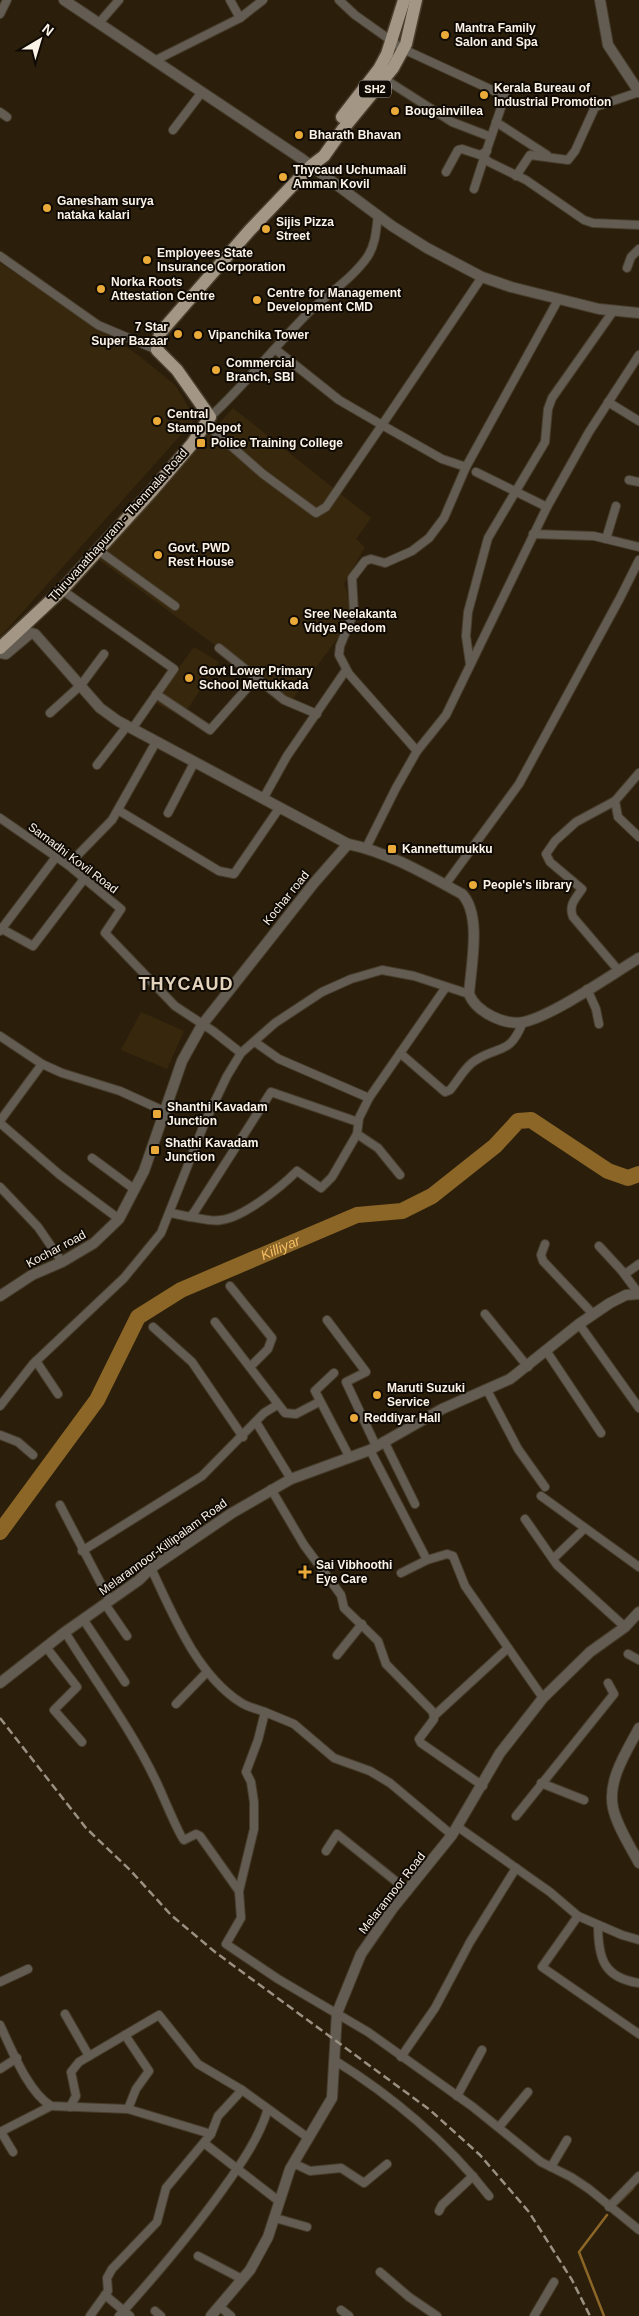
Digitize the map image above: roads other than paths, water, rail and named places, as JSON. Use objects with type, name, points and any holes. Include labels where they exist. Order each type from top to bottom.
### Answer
[{"type":"main road","points":[[312,165],[318,150],[336,124],[379,69],[391,41],[404,0]]},
{"type":"main road","name":"SH2","points":[[157,350],[160,333],[168,322],[312,165],[324,156],[393,68],[404,49],[416,0]]},
{"type":"main road","points":[[157,350],[177,370],[208,420]]},
{"type":"main road","name":"Thiruvanathapuram - Thenmala Road","points":[[0,648],[62,590],[162,478],[208,420]]},
{"type":"street","points":[[0,14],[7,0]]},
{"type":"street","points":[[64,0],[312,165],[378,215],[427,248],[482,277],[558,300],[639,313]]},
{"type":"street","points":[[99,23],[119,0]]},
{"type":"street","points":[[230,0],[240,18]]},
{"type":"street","points":[[156,60],[240,18],[263,0]]},
{"type":"street","points":[[339,0],[355,15],[404,49],[505,96],[474,189]]},
{"type":"street","points":[[516,176],[530,155],[568,160],[571,158],[595,107],[639,92],[608,45],[600,0]]},
{"type":"street","points":[[384,78],[452,122],[491,137]]},
{"type":"street","points":[[173,130],[202,92]]},
{"type":"street","points":[[496,122],[551,158]]},
{"type":"street","points":[[446,172],[458,150],[486,155]]},
{"type":"street","points":[[486,155],[494,165],[553,197],[584,220],[593,224],[639,225]]},
{"type":"street","points":[[378,215],[374,243],[367,257],[353,273],[311,310],[208,420],[263,474],[316,513],[326,507],[482,277]]},
{"type":"street","points":[[627,268],[631,256],[639,249]]},
{"type":"street","points":[[0,256],[98,324],[157,350]]},
{"type":"street","points":[[417,751],[346,670],[339,655],[340,646],[354,612],[352,578],[365,561],[371,559],[385,563],[424,543],[444,518],[466,467],[558,300]]},
{"type":"street","points":[[470,664],[466,636],[468,612],[488,538],[545,442],[548,410],[552,398],[614,310]]},
{"type":"street","points":[[275,349],[339,400],[442,459],[466,467]]},
{"type":"street","points":[[366,848],[417,751],[446,715],[547,507],[608,402],[639,355]]},
{"type":"street","points":[[608,402],[639,421]]},
{"type":"street","points":[[476,472],[547,507]]},
{"type":"street","points":[[629,480],[639,482]]},
{"type":"street","points":[[606,539],[616,506]]},
{"type":"street","points":[[533,534],[580,534],[639,548]]},
{"type":"street","points":[[98,550],[175,606]]},
{"type":"street","points":[[445,885],[519,784],[639,560]]},
{"type":"street","points":[[62,590],[174,669],[130,728],[97,765]]},
{"type":"street","points":[[0,653],[6,654],[34,633],[100,708],[130,728],[348,844],[366,848],[462,894],[472,909],[474,919],[469,994],[472,1001],[496,1018],[523,1022],[552,1010],[639,958]]},
{"type":"street","points":[[219,648],[284,700],[317,714]]},
{"type":"street","points":[[50,713],[81,685],[104,654]]},
{"type":"street","points":[[263,799],[287,756],[346,670]]},
{"type":"street","points":[[156,694],[210,730],[256,678]]},
{"type":"street","points":[[68,865],[105,829],[118,810],[156,742]]},
{"type":"street","points":[[168,813],[194,763]]},
{"type":"street","points":[[619,971],[573,917],[570,910],[571,905],[582,889],[550,862],[546,854],[576,822],[615,801],[639,774]]},
{"type":"street","points":[[615,801],[618,817],[639,837]]},
{"type":"street","points":[[118,810],[219,871],[234,874],[239,870],[280,807]]},
{"type":"street","name":"Samadhi Kovil Road","points":[[0,818],[68,865],[121,909],[106,933],[168,1000],[202,1025]]},
{"type":"street","name":"Kochar road","points":[[0,1296],[32,1275],[62,1262],[94,1243],[119,1219],[144,1171],[182,1062],[202,1025],[308,890],[348,844]]},
{"type":"street","points":[[56,857],[1,930],[32,946],[84,878]]},
{"type":"street","points":[[0,1406],[36,1361],[124,1278],[161,1233],[171,1213],[205,1122],[227,1076],[241,1053],[274,1023],[322,992],[359,976],[382,970],[414,976],[469,994]]},
{"type":"street","points":[[171,1213],[219,1221],[230,1219],[286,1182],[297,1171],[321,1188],[332,1177],[357,1134],[358,1122],[369,1098],[446,987]]},
{"type":"street","points":[[587,989],[596,1009],[599,1024]]},
{"type":"street","points":[[400,1053],[445,1092],[454,1085],[475,1060],[502,1050],[512,1042],[523,1022]]},
{"type":"street","points":[[202,1025],[214,1030],[241,1053]]},
{"type":"street","points":[[0,1036],[42,1064],[62,1073],[120,1091],[164,1111]]},
{"type":"street","points":[[255,1042],[279,1059],[369,1098]]},
{"type":"street","points":[[42,1064],[0,1122],[60,1175],[119,1219]]},
{"type":"street","points":[[190,1217],[204,1199],[271,1092],[358,1122]]},
{"type":"street","points":[[357,1134],[378,1148],[400,1176]]},
{"type":"street","points":[[92,1158],[134,1189]]},
{"type":"street","points":[[0,1187],[38,1226],[62,1262]]},
{"type":"street","points":[[545,1244],[541,1255],[543,1261],[593,1314]]},
{"type":"street","points":[[599,1246],[639,1294]]},
{"type":"street","points":[[624,1274],[639,1264]]},
{"type":"street","points":[[230,1286],[272,1338],[268,1349],[250,1367]]},
{"type":"street","name":"Melarannoor-Killipalam Road","points":[[0,1683],[151,1568],[271,1489],[291,1479],[350,1458],[377,1446],[442,1409],[510,1379],[528,1367],[593,1314],[626,1295],[639,1294]]},
{"type":"street","points":[[485,1314],[528,1367]]},
{"type":"street","points":[[327,1320],[366,1372],[346,1382],[377,1446],[427,1560]]},
{"type":"street","points":[[216,1322],[277,1405],[290,1415],[296,1414],[319,1402]]},
{"type":"street","points":[[580,1324],[639,1408]]},
{"type":"street","points":[[153,1327],[192,1362],[243,1437]]},
{"type":"street","points":[[546,1352],[601,1434]]},
{"type":"street","points":[[36,1361],[58,1394]]},
{"type":"street","points":[[334,1373],[316,1389],[319,1402],[350,1458]]},
{"type":"street","points":[[487,1390],[518,1449],[545,1487]]},
{"type":"street","points":[[82,1551],[202,1476],[243,1437],[264,1413],[277,1405]]},
{"type":"street","points":[[256,1422],[291,1479]]},
{"type":"street","points":[[0,1436],[18,1442],[33,1454]]},
{"type":"street","points":[[377,1446],[415,1504]]},
{"type":"street","points":[[271,1489],[295,1526],[304,1545],[341,1594],[344,1608],[378,1641],[386,1664],[435,1715]]},
{"type":"street","points":[[541,1496],[639,1567]]},
{"type":"street","points":[[60,1504],[107,1603],[127,1636]]},
{"type":"street","points":[[525,1519],[553,1559],[574,1582],[625,1627]]},
{"type":"street","points":[[553,1559],[585,1528]]},
{"type":"street","points":[[401,1573],[427,1560],[447,1554],[453,1556],[465,1586],[543,1698]]},
{"type":"street","points":[[151,1568],[166,1600],[207,1672],[223,1690],[242,1704],[294,1724],[334,1758],[370,1771],[390,1783],[455,1831],[516,1868],[578,1916],[639,1940]]},
{"type":"street","name":"Melarannoor Road","points":[[211,2316],[242,2279],[268,2237],[293,2163],[332,2098],[338,2013],[361,1954],[393,1908],[455,1831],[483,1786],[500,1753],[543,1698],[590,1652],[625,1627],[639,1612]]},
{"type":"street","points":[[84,1619],[125,1682]]},
{"type":"street","points":[[337,1655],[362,1624]]},
{"type":"street","points":[[65,1632],[142,1753],[175,1821],[180,1837],[184,1840],[196,1834],[200,1836],[239,1890]]},
{"type":"street","points":[[46,1647],[77,1687],[54,1710],[82,1742]]},
{"type":"street","points":[[483,1786],[421,1743],[419,1739],[435,1715],[508,1648]]},
{"type":"street","points":[[628,1654],[639,1660]]},
{"type":"street","points":[[176,1704],[207,1672]]},
{"type":"street","points":[[516,1816],[614,1694],[608,1683]]},
{"type":"street","points":[[265,1712],[258,1740],[246,1772],[251,1782],[254,1802],[254,1829],[239,1890],[241,1918],[226,1944],[278,1979],[338,2013],[457,2096],[499,2127],[541,2162],[589,2190],[639,2230]]},
{"type":"street","points":[[639,1728],[616,1776],[612,1798],[612,1807],[639,1863]]},
{"type":"street","points":[[541,1783],[584,1800]]},
{"type":"street","points":[[326,1851],[337,1834],[408,1891]]},
{"type":"street","points":[[401,2057],[436,2008],[470,1942],[516,1868]]},
{"type":"street","points":[[578,1916],[542,1967],[639,2034]]},
{"type":"street","points":[[598,1925],[598,1951],[604,1964],[613,1973],[630,1982],[639,1984]]},
{"type":"street","points":[[0,1982],[28,1969]]},
{"type":"street","points":[[65,2014],[89,2056]]},
{"type":"street","points":[[70,2107],[76,2096],[71,2072],[79,2062],[159,2015],[198,2064],[242,2090],[308,2138]]},
{"type":"street","points":[[0,2026],[31,2087],[41,2100],[51,2106],[128,2109],[211,2134]]},
{"type":"street","points":[[125,2035],[149,2071],[136,2089],[128,2109]]},
{"type":"street","points":[[457,2096],[482,2050]]},
{"type":"street","points":[[0,2069],[17,2058]]},
{"type":"street","points":[[334,2060],[365,2079],[416,2122],[429,2130],[436,2140],[474,2176],[489,2196]]},
{"type":"street","points":[[90,2316],[108,2291],[107,2278],[112,2269],[157,2222],[166,2188],[211,2134],[218,2116],[242,2090]]},
{"type":"street","points":[[499,2127],[528,2092]]},
{"type":"street","points":[[14,2152],[0,2132],[51,2106]]},
{"type":"street","points":[[105,2295],[124,2314],[203,2218],[238,2168],[264,2124],[268,2109]]},
{"type":"street","points":[[551,2167],[567,2140]]},
{"type":"street","points":[[204,2143],[280,2202]]},
{"type":"street","points":[[293,2163],[310,2171],[341,2168],[364,2183],[387,2164]]},
{"type":"street","points":[[439,2211],[442,2205],[474,2176]]},
{"type":"street","points":[[609,2207],[639,2176]]},
{"type":"street","points":[[275,2218],[307,2227]]},
{"type":"street","points":[[198,2256],[242,2279]]},
{"type":"street","points":[[380,2272],[409,2297],[437,2316]]},
{"type":"street","points":[[534,2316],[554,2282]]},
{"type":"street","points":[[219,2306],[230,2316]]},
{"type":"street","points":[[342,2310],[349,2316]]},
{"type":"waterway","name":"Killiyar","points":[[0,1532],[97,1400],[138,1317],[181,1290],[357,1215],[402,1211],[432,1196],[495,1146],[518,1121],[531,1120],[608,1171],[628,1178],[639,1174]]},
{"type":"waterway","points":[[618,2203],[633,2188]]},
{"type":"waterway","points":[[604,2316],[579,2252],[607,2215]]},
{"type":"railway","points":[[0,1718],[86,1828],[131,1871],[171,1915],[215,1952],[430,2110],[480,2155],[529,2212],[572,2280],[590,2316]]},
{"type":"place","name":"Mantra Family Salon and Spa","points":[[445,35]]},
{"type":"place","name":"Kerala Bureau of Industrial Promotion","points":[[484,95]]},
{"type":"place","name":"Bougainvillea","points":[[395,111]]},
{"type":"place","name":"Bharath Bhavan","points":[[299,135]]},
{"type":"place","name":"Thycaud Uchumaali Amman Kovil","points":[[283,177]]},
{"type":"place","name":"Ganesham surya nataka kalari","points":[[47,208]]},
{"type":"place","name":"Sijis Pizza Street","points":[[266,229]]},
{"type":"place","name":"Employees State Insurance Corporation","points":[[147,260]]},
{"type":"place","name":"Norka Roots Attestation Centre","points":[[101,289]]},
{"type":"place","name":"Centre for Management Development CMD","points":[[257,300]]},
{"type":"place","name":"7 Star Super Bazaar","points":[[178,334]]},
{"type":"place","name":"Vipanchika Tower","points":[[198,335]]},
{"type":"place","name":"Commercial Branch, SBI","points":[[216,370]]},
{"type":"place","name":"Central Stamp Depot","points":[[157,421]]},
{"type":"place","name":"Police Training College","points":[[201,443]]},
{"type":"place","name":"Govt. PWD Rest House","points":[[158,555]]},
{"type":"place","name":"Sree Neelakanta Vidya Peedom","points":[[294,621]]},
{"type":"place","name":"Govt Lower Primary School Mettukkada","points":[[189,678]]},
{"type":"place","name":"Kannettumukku","points":[[392,849]]},
{"type":"place","name":"People's library","points":[[473,885]]},
{"type":"place","name":"Shanthi Kavadam Junction","points":[[157,1114]]},
{"type":"place","name":"Shathi Kavadam Junction","points":[[155,1150]]},
{"type":"place","name":"Maruti Suzuki Service","points":[[377,1395]]},
{"type":"place","name":"Reddiyar Hall","points":[[354,1418]]},
{"type":"place","name":"Sai Vibhoothi Eye Care","points":[[305,1572]]},
{"type":"district","name":"THYCAUD","points":[[186,984]]}]
